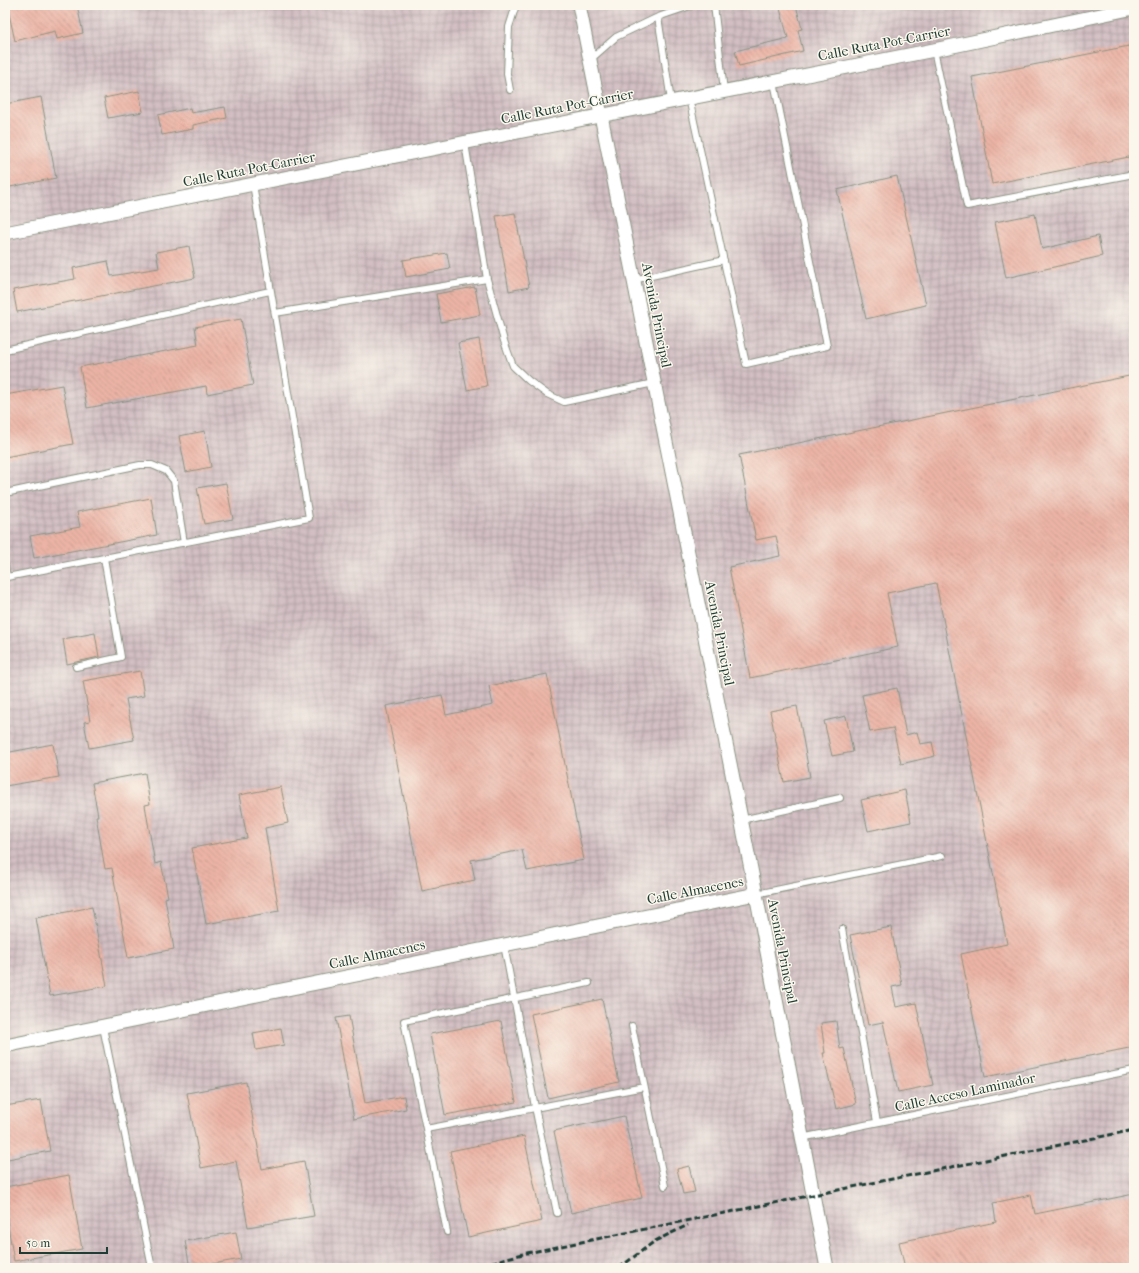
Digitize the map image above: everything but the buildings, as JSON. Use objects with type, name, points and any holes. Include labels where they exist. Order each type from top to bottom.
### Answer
[{"type":"street","name":"Avenida Principal","points":[[579,5],[756,894],[801,1138],[827,1268]]},
{"type":"street","name":"Calle Ruta Pot-Carrier","points":[[5,233],[671,101],[774,82],[1134,8]]},
{"type":"street","name":"Calle Almacenes","points":[[5,1046],[756,894]]},
{"type":"lane","points":[[510,90],[507,74],[509,27],[516,5]]},
{"type":"lane","points":[[590,60],[616,37],[658,17],[693,5]]},
{"type":"lane","points":[[714,5],[724,91]]},
{"type":"lane","points":[[658,17],[671,101]]},
{"type":"lane","points":[[934,50],[967,206],[1134,174]]},
{"type":"lane","points":[[689,98],[746,364],[827,346],[774,82]]},
{"type":"lane","points":[[465,142],[487,279],[504,341],[513,366],[529,381],[547,394],[564,402],[654,383]]},
{"type":"lane","points":[[5,566],[7,577],[309,518],[253,184]]},
{"type":"lane","points":[[634,280],[724,260]]},
{"type":"lane","points":[[275,314],[487,279]]},
{"type":"lane","points":[[5,350],[270,291]]},
{"type":"lane","points":[[5,493],[140,465],[152,465],[166,471],[174,481],[184,543]]},
{"type":"lane","points":[[76,667],[122,657],[104,558]]},
{"type":"lane","points":[[741,820],[840,798]]},
{"type":"lane","points":[[756,894],[942,856]]},
{"type":"lane","points":[[842,929],[877,1122]]},
{"type":"lane","points":[[504,945],[557,1213]]},
{"type":"lane","points":[[447,1232],[404,1021],[588,983]]},
{"type":"lane","points":[[632,1026],[665,1186]]},
{"type":"lane","points":[[103,1027],[152,1268]]},
{"type":"lane","name":"Calle Acceso Laminador","points":[[801,1138],[1134,1070]]},
{"type":"lane","points":[[426,1129],[644,1087]]},
{"type":"shaded area","points":[[5,5],[1134,5],[1134,1268],[5,1268]]},
{"type":"railway","points":[[474,1268],[527,1253],[1134,1130]]},
{"type":"railway","points":[[619,1268],[655,1241],[688,1225]]}]
